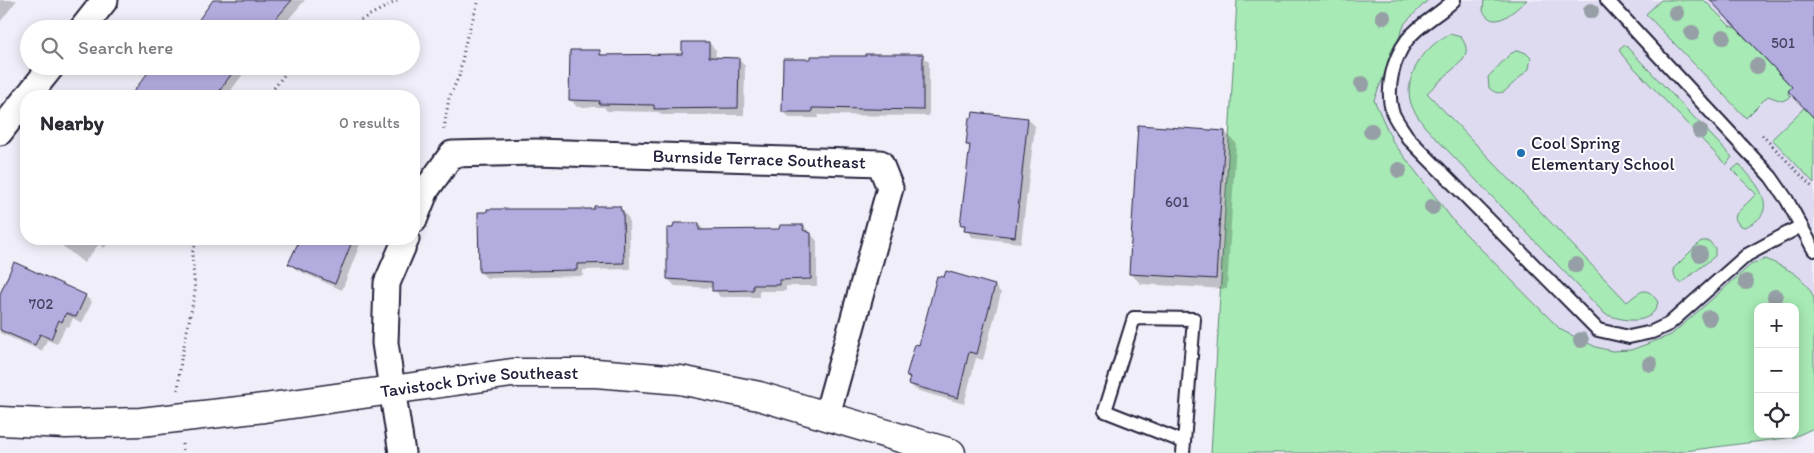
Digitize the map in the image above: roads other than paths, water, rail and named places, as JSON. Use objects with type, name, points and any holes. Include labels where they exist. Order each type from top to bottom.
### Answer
[{"type":"street","points":[[89,20],[105,0]]},
{"type":"street","points":[[33,90],[45,75]]},
{"type":"street","points":[[0,132],[20,106]]},
{"type":"street","name":"Burnside Terrace Southeast","points":[[420,205],[426,190],[452,154],[536,152],[880,163],[890,188],[827,416]]},
{"type":"street","points":[[402,453],[385,343],[387,283],[403,245]]},
{"type":"street","name":"Tavistock Drive Southeast","points":[[0,421],[66,424],[140,422],[512,373],[596,373],[680,380],[759,396],[951,453]]},
{"type":"lane","points":[[1454,0],[1407,39],[1392,70],[1390,91],[1392,112],[1408,138],[1598,330],[1628,337],[1652,332],[1669,324],[1747,255],[1801,226]]},
{"type":"lane","points":[[1606,0],[1771,177],[1814,250]]},
{"type":"lane","points":[[1134,318],[1194,319],[1183,447],[1105,411],[1134,318]]},
{"type":"place","name":"Cool Spring Elementary School","points":[[1521,153]]}]
